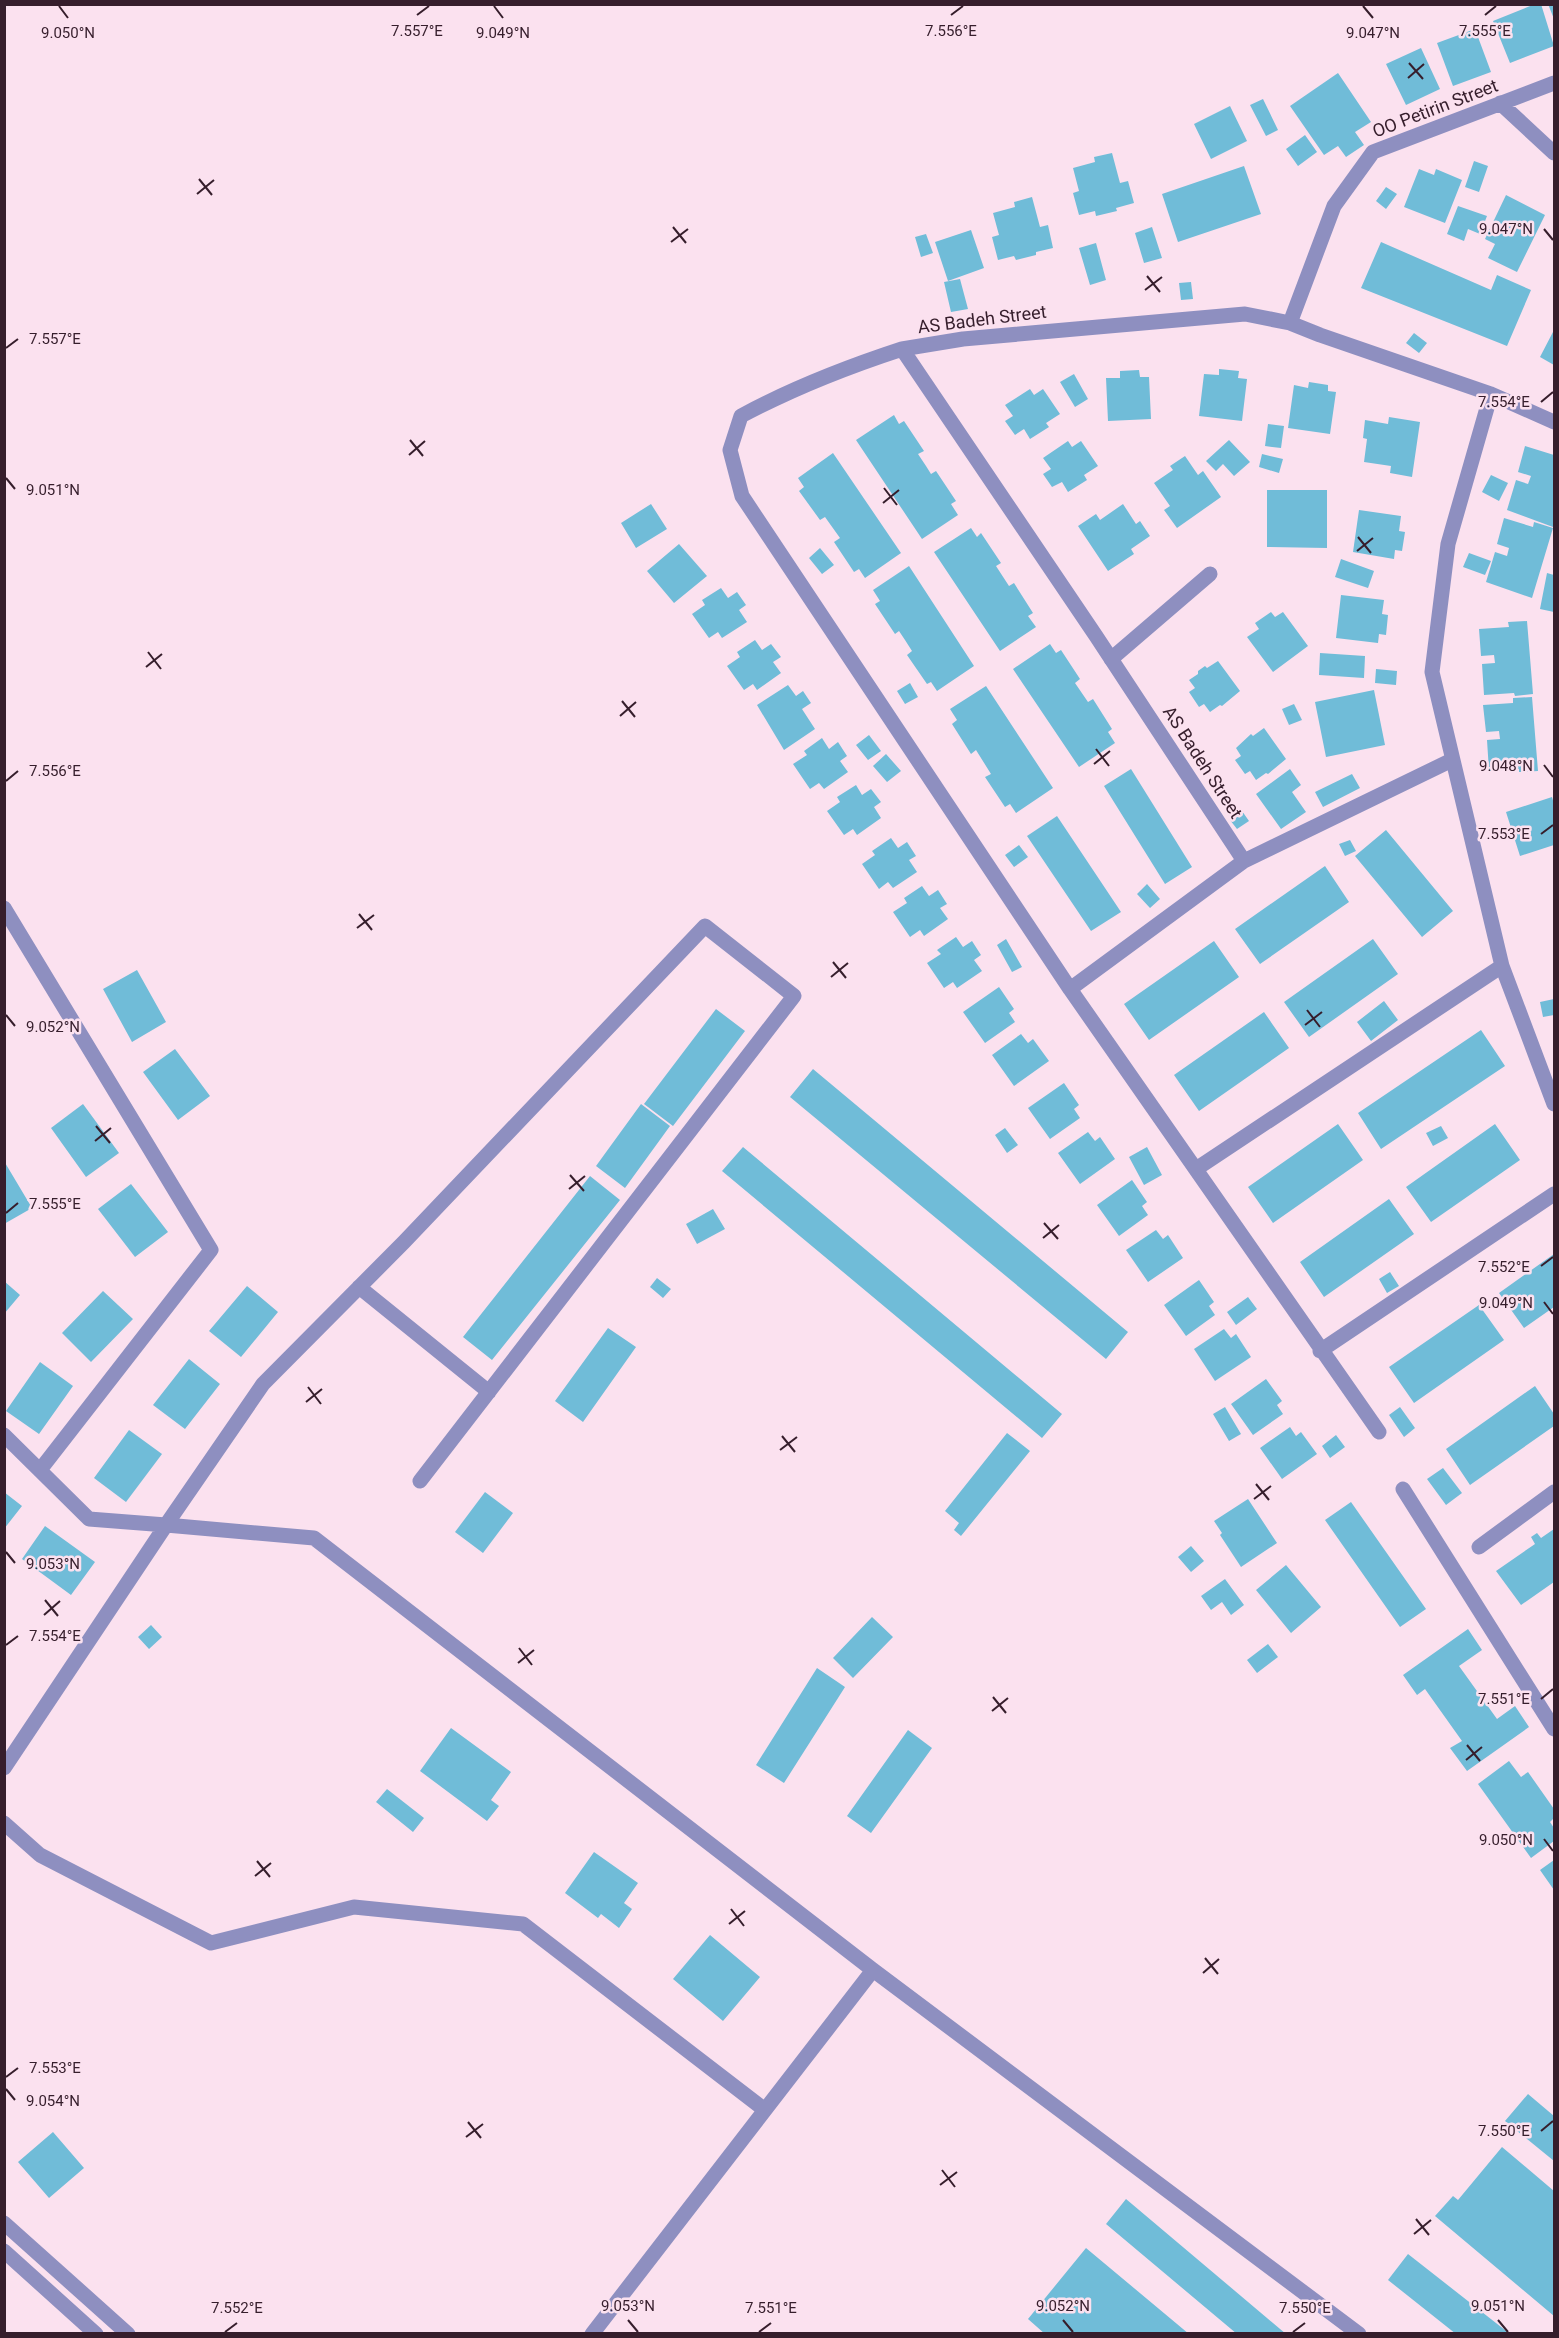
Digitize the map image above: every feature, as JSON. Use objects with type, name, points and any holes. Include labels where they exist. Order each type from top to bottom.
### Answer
[{"type":"street","name":"OO Petirin Street","points":[[1290,322],[1334,206],[1373,152],[1554,83]]},
{"type":"street","points":[[1500,103],[1554,153]]},
{"type":"street","name":"AS Badeh Street","points":[[1244,861],[902,349],[963,339],[1245,314],[1290,322],[1320,335],[1491,394],[1554,422]]},
{"type":"street","points":[[902,349],[852,365],[768,401],[741,416],[730,450],[742,496],[1070,989],[1320,1351],[1379,1432]]},
{"type":"street","points":[[1491,394],[1448,544],[1432,672],[1502,966],[1554,1104]]},
{"type":"street","points":[[1111,659],[1210,574]]},
{"type":"street","points":[[1070,989],[1244,861],[1452,760]]},
{"type":"street","points":[[4,908],[211,1250],[40,1470]]},
{"type":"street","points":[[5,1766],[263,1384],[705,926],[794,996],[420,1481]]},
{"type":"street","points":[[1196,1169],[1502,966]]},
{"type":"street","points":[[1320,1351],[1554,1194]]},
{"type":"street","points":[[359,1287],[489,1392]]},
{"type":"street","points":[[4,1435],[89,1520],[314,1538],[873,1970],[1359,2334]]},
{"type":"street","points":[[1403,1489],[1554,1729]]},
{"type":"street","points":[[1479,1547],[1554,1492]]},
{"type":"street","points":[[4,1823],[40,1855],[211,1943],[354,1907],[523,1924],[765,2110]]},
{"type":"street","points":[[592,2334],[873,1970]]},
{"type":"street","points":[[4,2223],[128,2334]]},
{"type":"street","points":[[4,2251],[96,2334]]},
{"type":"building","points":[[1535,4],[1541,4],[1554,46],[1510,63],[1493,21]]},
{"type":"building","points":[[1548,4],[1554,4],[1554,19]]},
{"type":"building","points":[[1475,29],[1491,72],[1453,86],[1437,43]]},
{"type":"building","points":[[1421,48],[1440,89],[1406,105],[1386,64]]},
{"type":"building","points":[[1338,73],[1371,122],[1355,132],[1364,145],[1346,157],[1338,146],[1324,155],[1290,106]]},
{"type":"building","points":[[1263,99],[1278,130],[1266,136],[1250,105]]},
{"type":"building","points":[[1230,106],[1247,141],[1211,159],[1194,124]]},
{"type":"building","points":[[1305,135],[1317,152],[1298,166],[1286,149]]},
{"type":"building","points":[[1112,153],[1120,183],[1128,181],[1134,203],[1116,208],[1117,211],[1096,216],[1095,211],[1079,215],[1073,193],[1079,191],[1073,168],[1095,162],[1094,157]]},
{"type":"building","points":[[1474,161],[1488,166],[1479,192],[1465,187]]},
{"type":"building","points":[[1244,166],[1261,214],[1178,242],[1162,194]]},
{"type":"building","points":[[1419,169],[1434,175],[1436,169],[1462,180],[1445,223],[1404,207]]},
{"type":"building","points":[[1386,187],[1397,194],[1386,209],[1376,201]]},
{"type":"building","points":[[1506,195],[1545,215],[1517,272],[1488,258],[1495,244],[1485,239]]},
{"type":"building","points":[[1032,197],[1040,227],[1048,225],[1053,248],[1016,260],[1014,256],[998,260],[992,237],[999,235],[993,213],[1015,207],[1014,202]]},
{"type":"building","points":[[1458,206],[1487,216],[1480,234],[1468,229],[1464,241],[1447,234]]},
{"type":"building","points":[[1152,227],[1162,258],[1144,263],[1135,233]]},
{"type":"building","points":[[971,230],[984,268],[948,281],[935,242]]},
{"type":"building","points":[[926,234],[933,253],[921,257],[915,237]]},
{"type":"building","points":[[1381,242],[1491,290],[1497,275],[1531,290],[1507,346],[1361,288]]},
{"type":"building","points":[[1096,243],[1106,280],[1090,285],[1079,248]]},
{"type":"building","points":[[960,279],[968,309],[951,312],[944,282]]},
{"type":"building","points":[[1191,282],[1193,299],[1181,300],[1179,283]]},
{"type":"building","points":[[1554,330],[1554,365],[1540,357]]},
{"type":"building","points":[[1414,333],[1427,343],[1419,353],[1406,343]]},
{"type":"building","points":[[1219,369],[1239,371],[1238,378],[1247,379],[1242,421],[1199,416],[1204,374],[1219,375]]},
{"type":"building","points":[[1139,370],[1140,377],[1149,377],[1151,419],[1108,421],[1106,378],[1120,378],[1120,371]]},
{"type":"building","points":[[1074,374],[1088,399],[1075,407],[1060,382]]},
{"type":"building","points":[[1309,382],[1328,385],[1328,391],[1336,392],[1330,434],[1288,428],[1294,385],[1308,388]]},
{"type":"building","points":[[1030,389],[1034,395],[1043,389],[1060,414],[1046,423],[1049,427],[1030,439],[1024,429],[1015,435],[1005,421],[1013,416],[1005,405]]},
{"type":"building","points":[[894,415],[899,424],[904,421],[924,451],[918,454],[931,474],[936,471],[956,501],[951,504],[958,515],[922,539],[856,440]]},
{"type":"building","points":[[1389,417],[1420,422],[1412,477],[1390,473],[1391,466],[1364,462],[1367,439],[1363,438],[1365,420],[1388,424]]},
{"type":"building","points":[[1268,424],[1284,426],[1281,448],[1265,446]]},
{"type":"building","points":[[1229,440],[1250,462],[1234,476],[1223,464],[1216,471],[1206,461]]},
{"type":"building","points":[[1068,441],[1072,447],[1081,441],[1098,466],[1084,475],[1087,480],[1068,492],[1062,482],[1052,487],[1043,474],[1051,469],[1043,458]]},
{"type":"building","points":[[1525,446],[1554,455],[1553,527],[1507,510],[1516,480],[1528,484],[1531,476],[1518,472]]},
{"type":"building","points":[[833,453],[901,553],[865,578],[859,569],[854,572],[834,542],[840,538],[825,517],[820,520],[799,491],[804,487],[798,478]]},
{"type":"building","points":[[1262,454],[1283,459],[1279,473],[1259,467]]},
{"type":"building","points":[[1185,456],[1198,475],[1203,471],[1221,497],[1177,528],[1164,510],[1170,506],[1154,483],[1173,470],[1170,466]]},
{"type":"building","points":[[1491,475],[1508,483],[1499,501],[1482,492]]},
{"type":"building","points":[[1267,490],[1327,490],[1327,548],[1267,547]]},
{"type":"building","points":[[651,504],[667,529],[636,548],[621,523]]},
{"type":"building","points":[[1123,504],[1136,524],[1140,521],[1150,536],[1131,549],[1134,554],[1108,571],[1078,526],[1096,514],[1100,520]]},
{"type":"building","points":[[1359,510],[1401,516],[1399,531],[1405,532],[1402,551],[1395,550],[1394,559],[1353,552]]},
{"type":"building","points":[[1504,518],[1533,527],[1534,522],[1553,528],[1532,598],[1486,582],[1495,552],[1507,556],[1509,548],[1497,544]]},
{"type":"building","points":[[971,528],[977,537],[981,533],[1001,563],[996,566],[1009,586],[1014,583],[1033,613],[1028,616],[1036,627],[1000,651],[934,552]]},
{"type":"building","points":[[679,544],[707,576],[674,603],[647,571]]},
{"type":"building","points":[[820,548],[834,565],[822,574],[809,558]]},
{"type":"building","points":[[1469,553],[1491,561],[1485,575],[1463,567]]},
{"type":"building","points":[[1341,559],[1374,571],[1368,588],[1335,577]]},
{"type":"building","points":[[909,566],[974,666],[937,691],[931,682],[927,684],[907,655],[912,651],[905,640],[899,631],[895,634],[875,604],[880,601],[873,590]]},
{"type":"building","points":[[1547,573],[1554,575],[1554,612],[1540,609]]},
{"type":"building","points":[[721,588],[728,598],[737,592],[746,605],[739,610],[747,622],[722,638],[718,632],[709,638],[692,614],[705,605],[702,600]]},
{"type":"building","points":[[1341,595],[1384,600],[1382,614],[1388,615],[1386,635],[1379,634],[1378,643],[1336,638]]},
{"type":"building","points":[[1271,612],[1275,617],[1283,612],[1308,646],[1273,672],[1247,637],[1259,629],[1255,623]]},
{"type":"building","points":[[1527,621],[1533,694],[1484,695],[1482,664],[1495,663],[1494,655],[1481,656],[1479,629],[1509,627],[1508,622]]},
{"type":"building","points":[[755,640],[762,650],[771,644],[781,657],[773,662],[781,673],[757,690],[753,684],[744,690],[727,666],[740,657],[737,652]]},
{"type":"building","points":[[1050,644],[1056,653],[1061,650],[1080,679],[1075,683],[1088,702],[1093,699],[1112,729],[1108,732],[1115,743],[1079,767],[1013,669]]},
{"type":"building","points":[[1320,653],[1365,656],[1364,678],[1319,675]]},
{"type":"building","points":[[1218,661],[1240,691],[1222,706],[1210,712],[1204,704],[1199,707],[1189,692],[1195,688],[1189,680],[1205,666],[1207,668]]},
{"type":"building","points":[[1376,669],[1397,671],[1396,685],[1375,683]]},
{"type":"building","points":[[910,683],[918,697],[905,704],[897,691]]},
{"type":"building","points":[[788,685],[796,696],[803,691],[811,703],[802,709],[815,729],[784,750],[757,705]]},
{"type":"building","points":[[986,686],[1053,788],[1016,813],[1010,804],[1005,807],[985,777],[991,774],[976,750],[971,754],[952,724],[957,720],[950,709]]},
{"type":"building","points":[[1374,690],[1385,745],[1326,757],[1315,702]]},
{"type":"building","points":[[1532,697],[1538,771],[1519,772],[1519,769],[1489,771],[1487,740],[1500,739],[1499,731],[1486,732],[1483,705],[1513,703],[1513,698]]},
{"type":"building","points":[[1294,704],[1302,720],[1289,725],[1282,709]]},
{"type":"building","points":[[1264,728],[1286,759],[1268,774],[1256,780],[1250,771],[1245,774],[1235,760],[1241,756],[1236,748],[1251,734],[1253,736]]},
{"type":"building","points":[[869,735],[881,751],[868,760],[856,745]]},
{"type":"building","points":[[822,738],[829,749],[838,742],[847,756],[840,761],[848,772],[824,789],[819,783],[810,789],[793,764],[807,755],[804,751]]},
{"type":"building","points":[[886,754],[901,771],[887,782],[873,766]]},
{"type":"building","points":[[1131,769],[1192,867],[1165,884],[1104,786]]},
{"type":"building","points":[[1290,769],[1301,785],[1292,792],[1306,812],[1281,829],[1256,794]]},
{"type":"building","points":[[1352,774],[1360,788],[1323,807],[1315,792]]},
{"type":"building","points":[[856,785],[862,795],[871,789],[881,802],[874,807],[881,818],[857,835],[853,829],[844,835],[827,811],[840,802],[837,797]]},
{"type":"building","points":[[1552,797],[1554,845],[1520,856],[1506,812]]},
{"type":"building","points":[[1242,811],[1249,821],[1237,829],[1230,820]]},
{"type":"building","points":[[1057,816],[1121,912],[1091,931],[1027,836]]},
{"type":"building","points":[[1386,830],[1453,911],[1422,937],[1355,856]]},
{"type":"building","points":[[891,838],[898,848],[907,842],[916,856],[909,860],[917,872],[893,888],[888,882],[879,889],[862,864],[875,855],[872,851]]},
{"type":"building","points":[[1350,840],[1356,851],[1345,856],[1339,844]]},
{"type":"building","points":[[1019,845],[1028,857],[1014,867],[1005,855]]},
{"type":"building","points":[[1325,866],[1349,902],[1260,964],[1235,929]]},
{"type":"building","points":[[1147,884],[1160,899],[1150,908],[1137,894]]},
{"type":"building","points":[[922,886],[929,896],[938,890],[947,904],[940,908],[948,919],[924,936],[920,930],[910,937],[893,912],[907,903],[904,898]]},
{"type":"building","points":[[956,937],[963,947],[972,941],[981,955],[974,960],[982,971],[957,988],[953,982],[944,988],[927,963],[941,954],[937,950]]},
{"type":"building","points":[[1006,939],[1022,967],[1012,972],[997,945]]},
{"type":"building","points":[[1373,939],[1398,974],[1309,1037],[1284,1002]]},
{"type":"building","points":[[1214,941],[1239,977],[1149,1040],[1124,1004]]},
{"type":"building","points":[[137,970],[166,1022],[132,1042],[103,989]]},
{"type":"building","points":[[999,987],[1014,1009],[1009,1013],[1015,1022],[985,1043],[963,1012]]},
{"type":"building","points":[[1554,999],[1554,1015],[1543,1017],[1540,1002]]},
{"type":"building","points":[[1384,1001],[1398,1020],[1371,1041],[1357,1022]]},
{"type":"building","points":[[716,1009],[745,1031],[673,1126],[644,1104]]},
{"type":"building","points":[[1264,1012],[1289,1048],[1199,1111],[1174,1075]]},
{"type":"building","points":[[1481,1030],[1505,1066],[1381,1149],[1358,1113]]},
{"type":"building","points":[[1021,1034],[1028,1043],[1033,1039],[1049,1061],[1014,1086],[992,1055]]},
{"type":"building","points":[[175,1049],[210,1096],[178,1120],[143,1072]]},
{"type":"building","points":[[813,1069],[1128,1332],[1106,1359],[790,1097]]},
{"type":"building","points":[[1064,1083],[1079,1105],[1074,1109],[1080,1118],[1050,1139],[1028,1108]]},
{"type":"building","points":[[83,1104],[119,1153],[86,1177],[51,1128]]},
{"type":"building","points":[[641,1104],[670,1126],[625,1188],[596,1166]]},
{"type":"building","points":[[1338,1124],[1363,1160],[1273,1223],[1248,1187]]},
{"type":"building","points":[[1495,1124],[1520,1160],[1431,1222],[1406,1187]]},
{"type":"building","points":[[1441,1126],[1448,1138],[1433,1146],[1426,1133]]},
{"type":"building","points":[[1005,1128],[1018,1145],[1007,1153],[995,1135]]},
{"type":"building","points":[[1088,1132],[1095,1141],[1100,1137],[1115,1159],[1080,1184],[1058,1153]]},
{"type":"building","points":[[743,1147],[1062,1414],[1042,1438],[722,1171]]},
{"type":"building","points":[[1147,1147],[1162,1175],[1144,1185],[1129,1157]]},
{"type":"building","points":[[4,1161],[32,1208],[4,1224]]},
{"type":"building","points":[[590,1176],[620,1200],[492,1360],[463,1337]]},
{"type":"building","points":[[1132,1180],[1147,1202],[1142,1206],[1148,1215],[1119,1236],[1097,1205]]},
{"type":"building","points":[[131,1184],[168,1232],[135,1257],[98,1209]]},
{"type":"building","points":[[1389,1199],[1414,1234],[1324,1297],[1300,1262]]},
{"type":"building","points":[[713,1209],[725,1229],[697,1244],[686,1224]]},
{"type":"building","points":[[1156,1230],[1163,1239],[1168,1235],[1183,1258],[1148,1282],[1126,1250]]},
{"type":"building","points":[[1554,1254],[1554,1307],[1524,1328],[1499,1293]]},
{"type":"building","points":[[1390,1272],[1399,1286],[1387,1293],[1379,1279]]},
{"type":"building","points":[[657,1278],[671,1289],[663,1298],[650,1287]]},
{"type":"building","points":[[1199,1280],[1214,1302],[1209,1306],[1215,1315],[1186,1336],[1164,1305]]},
{"type":"building","points":[[4,1281],[20,1295],[4,1314]]},
{"type":"building","points":[[247,1286],[278,1312],[241,1357],[209,1331]]},
{"type":"building","points":[[103,1291],[133,1319],[91,1362],[62,1333]]},
{"type":"building","points":[[1248,1297],[1257,1309],[1236,1325],[1227,1312]]},
{"type":"building","points":[[1479,1305],[1504,1340],[1414,1403],[1389,1367]]},
{"type":"building","points":[[608,1328],[636,1347],[583,1422],[555,1401]]},
{"type":"building","points":[[1224,1329],[1231,1338],[1236,1334],[1251,1357],[1215,1381],[1194,1349]]},
{"type":"building","points":[[189,1359],[220,1384],[185,1429],[153,1405]]},
{"type":"building","points":[[40,1362],[73,1386],[39,1434],[6,1411]]},
{"type":"building","points":[[1266,1379],[1282,1401],[1277,1405],[1283,1414],[1253,1435],[1231,1404]]},
{"type":"building","points":[[1535,1386],[1554,1414],[1554,1426],[1470,1485],[1446,1449]]},
{"type":"building","points":[[1225,1407],[1241,1434],[1229,1441],[1213,1414]]},
{"type":"building","points":[[1400,1407],[1415,1428],[1404,1437],[1389,1415]]},
{"type":"building","points":[[1290,1427],[1296,1436],[1301,1432],[1317,1454],[1282,1479],[1260,1448]]},
{"type":"building","points":[[129,1430],[162,1454],[126,1502],[94,1478]]},
{"type":"building","points":[[1007,1433],[1030,1451],[961,1536],[954,1530],[959,1523],[945,1511]]},
{"type":"building","points":[[1336,1435],[1345,1447],[1330,1458],[1322,1446]]},
{"type":"building","points":[[1443,1468],[1462,1493],[1446,1505],[1427,1479]]},
{"type":"building","points":[[4,1492],[22,1506],[4,1529]]},
{"type":"building","points":[[485,1492],[513,1513],[483,1553],[455,1532]]},
{"type":"building","points":[[1248,1499],[1277,1543],[1241,1567],[1220,1535],[1222,1533],[1214,1521]]},
{"type":"building","points":[[1351,1502],[1426,1609],[1400,1627],[1325,1520]]},
{"type":"building","points":[[45,1526],[95,1562],[71,1595],[22,1559]]},
{"type":"building","points":[[1554,1529],[1554,1582],[1521,1605],[1496,1571],[1535,1544],[1531,1537],[1537,1533],[1541,1538]]},
{"type":"building","points":[[1191,1546],[1204,1561],[1191,1572],[1178,1557]]},
{"type":"building","points":[[1286,1565],[1321,1607],[1291,1633],[1256,1590]]},
{"type":"building","points":[[1225,1579],[1244,1605],[1231,1615],[1222,1602],[1211,1610],[1201,1596]]},
{"type":"building","points":[[872,1617],[893,1637],[853,1678],[833,1658]]},
{"type":"building","points":[[151,1625],[162,1637],[149,1649],[138,1637]]},
{"type":"building","points":[[1468,1629],[1482,1650],[1459,1666],[1497,1719],[1515,1706],[1529,1727],[1467,1771],[1450,1748],[1462,1741],[1425,1689],[1417,1695],[1403,1675]]},
{"type":"building","points":[[1268,1644],[1278,1657],[1257,1673],[1247,1660]]},
{"type":"building","points":[[817,1668],[845,1687],[784,1783],[756,1765]]},
{"type":"building","points":[[451,1728],[511,1772],[491,1800],[499,1806],[487,1821],[420,1771]]},
{"type":"building","points":[[908,1730],[932,1748],[871,1833],[847,1816]]},
{"type":"building","points":[[1509,1761],[1521,1777],[1528,1772],[1554,1809],[1554,1818],[1550,1822],[1554,1828],[1554,1841],[1531,1858],[1478,1784]]},
{"type":"building","points":[[387,1789],[424,1818],[413,1832],[376,1802]]},
{"type":"building","points":[[594,1852],[638,1883],[624,1903],[632,1909],[619,1928],[601,1914],[598,1918],[565,1893]]},
{"type":"building","points":[[1554,1860],[1554,1890],[1540,1870]]},
{"type":"building","points":[[710,1935],[760,1977],[723,2021],[673,1979]]},
{"type":"building","points":[[1528,2094],[1554,2116],[1554,2161],[1505,2121]]},
{"type":"building","points":[[53,2132],[84,2168],[49,2198],[18,2162]]},
{"type":"building","points":[[1502,2147],[1554,2191],[1554,2316],[1435,2216],[1453,2196],[1458,2200]]},
{"type":"building","points":[[1126,2199],[1286,2334],[1237,2334],[1106,2224]]},
{"type":"building","points":[[1086,2248],[1189,2334],[1045,2334],[1028,2319]]},
{"type":"building","points":[[1408,2254],[1510,2334],[1456,2334],[1388,2280]]}]
